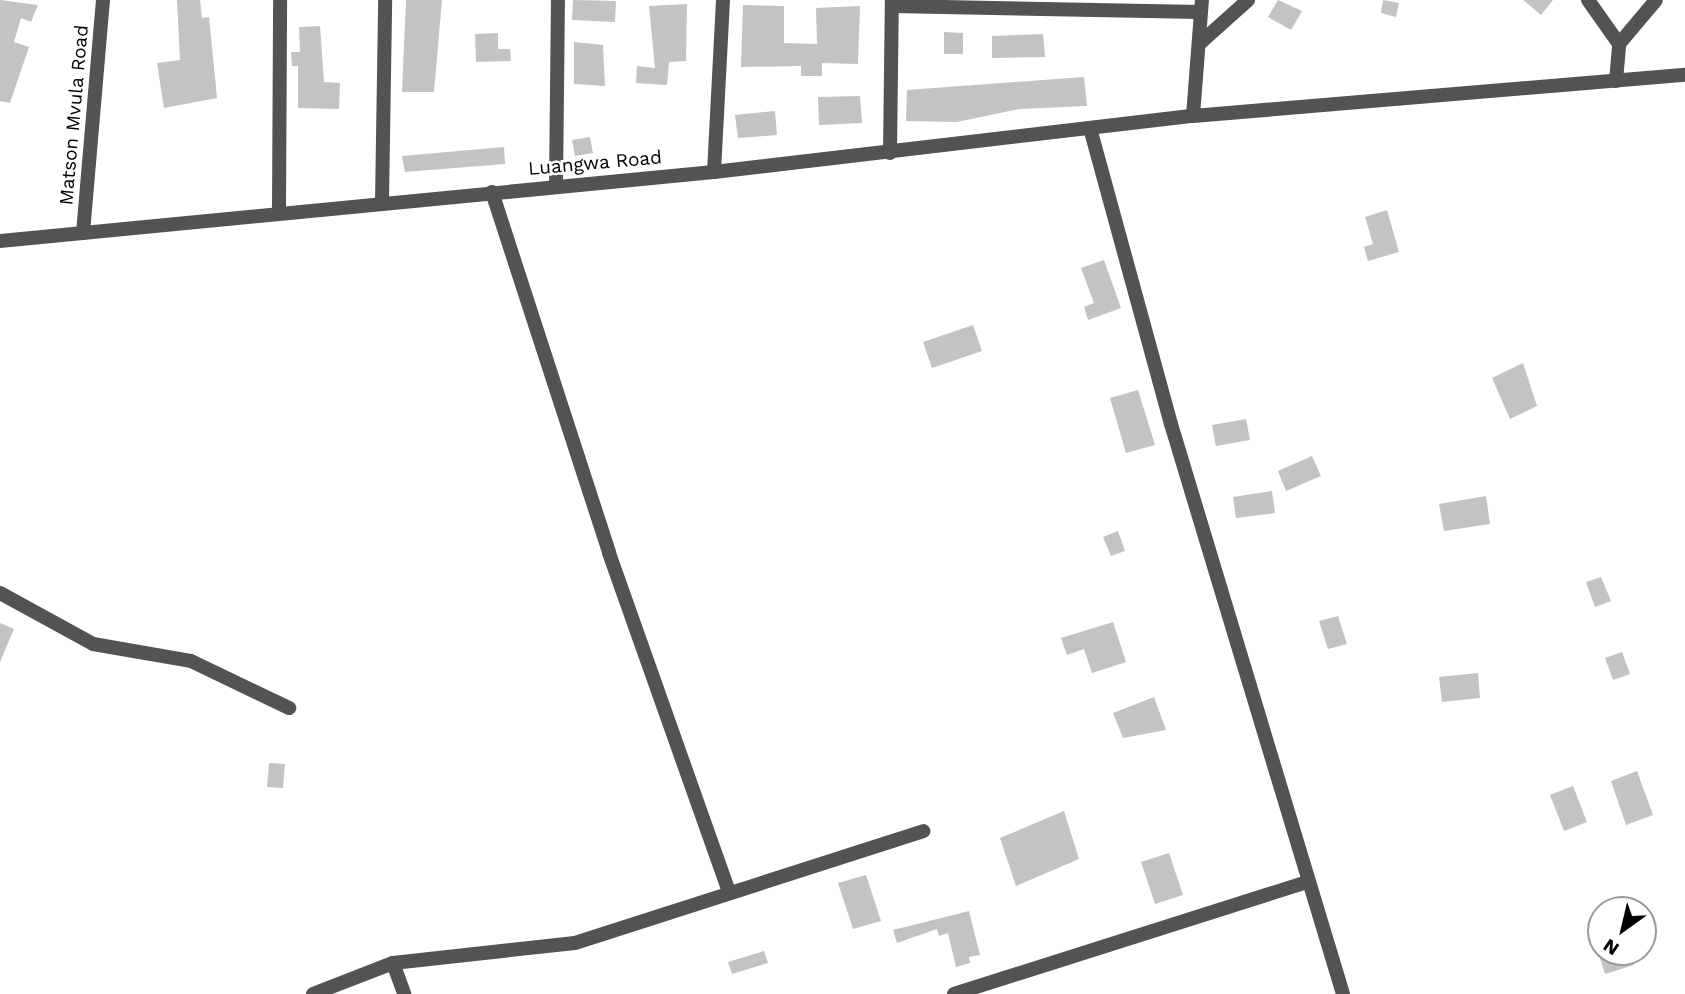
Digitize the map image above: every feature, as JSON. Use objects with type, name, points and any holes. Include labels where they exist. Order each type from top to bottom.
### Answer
[{"type":"street","name":"Matson Mvula Road","points":[[83,233],[103,0]]},
{"type":"street","points":[[279,211],[280,0]]},
{"type":"street","points":[[382,202],[386,0]]},
{"type":"street","points":[[556,186],[558,0]]},
{"type":"street","points":[[714,172],[723,0]]},
{"type":"street","points":[[1199,44],[1248,0]]},
{"type":"street","points":[[1588,0],[1619,44]]},
{"type":"street","points":[[1616,81],[1619,44],[1656,0]]},
{"type":"street","points":[[890,153],[892,3],[1201,6],[1193,116]]},
{"type":"street","name":"Luangwa Road","points":[[0,242],[279,211],[714,172],[1193,116],[1685,75]]},
{"type":"street","points":[[1090,128],[1307,882],[1343,994]]},
{"type":"street","points":[[492,192],[609,553],[729,891]]},
{"type":"street","points":[[0,593],[93,644],[191,661],[289,708]]},
{"type":"street","points":[[313,994],[393,963],[575,943],[729,891],[923,831]]},
{"type":"street","points":[[956,994],[1307,882]]},
{"type":"street","points":[[393,963],[404,994]]},
{"type":"building","points":[[0,0],[38,5],[31,22],[21,18],[14,42],[29,47],[10,103],[0,101]]},
{"type":"building","points":[[177,0],[200,0],[202,18],[209,17],[217,98],[164,108],[157,63],[180,60]]},
{"type":"building","points":[[406,0],[442,0],[434,92],[402,92]]},
{"type":"building","points":[[573,0],[616,1],[615,22],[572,20]]},
{"type":"building","points":[[1278,0],[1302,11],[1291,30],[1268,17]]},
{"type":"building","points":[[1383,0],[1399,3],[1396,17],[1381,13]]},
{"type":"building","points":[[1523,0],[1553,0],[1541,15]]},
{"type":"building","points":[[687,4],[686,61],[669,62],[667,85],[636,83],[637,66],[655,68],[649,6]]},
{"type":"building","points":[[743,5],[784,6],[784,43],[817,44],[816,8],[860,6],[858,64],[822,63],[822,76],[801,76],[801,66],[741,67]]},
{"type":"building","points":[[320,26],[324,82],[340,83],[339,109],[298,108],[298,66],[292,66],[291,52],[300,52],[299,27]]},
{"type":"building","points":[[944,32],[963,33],[963,54],[944,54]]},
{"type":"building","points":[[498,33],[498,49],[510,49],[511,61],[476,62],[475,34]]},
{"type":"building","points":[[1043,34],[1045,57],[992,58],[992,36]]},
{"type":"building","points":[[574,42],[603,45],[605,86],[574,84]]},
{"type":"building","points":[[1084,77],[1087,106],[1019,109],[957,122],[906,121],[907,90]]},
{"type":"building","points":[[860,96],[862,123],[819,125],[818,97]]},
{"type":"building","points":[[775,111],[777,135],[738,138],[735,115]]},
{"type":"building","points":[[590,137],[593,153],[575,156],[572,140]]},
{"type":"building","points":[[504,147],[505,164],[405,172],[402,156]]},
{"type":"building","points":[[1387,210],[1399,252],[1368,261],[1364,247],[1373,244],[1365,217]]},
{"type":"building","points":[[1104,260],[1121,308],[1088,320],[1084,307],[1094,303],[1081,268]]},
{"type":"building","points":[[973,325],[982,351],[932,368],[923,342]]},
{"type":"building","points":[[1523,363],[1537,406],[1510,419],[1492,378]]},
{"type":"building","points":[[1138,390],[1155,445],[1126,453],[1110,398]]},
{"type":"building","points":[[1246,419],[1250,440],[1216,446],[1212,425]]},
{"type":"building","points":[[1312,456],[1321,476],[1286,491],[1278,471]]},
{"type":"building","points":[[1272,491],[1275,513],[1236,518],[1233,497]]},
{"type":"building","points":[[1486,496],[1490,524],[1444,531],[1439,504]]},
{"type":"building","points":[[1118,531],[1125,551],[1111,556],[1103,537]]},
{"type":"building","points":[[1601,577],[1611,601],[1595,607],[1586,582]]},
{"type":"building","points":[[1338,616],[1347,644],[1328,649],[1319,621]]},
{"type":"building","points":[[1113,622],[1126,662],[1092,673],[1084,649],[1067,655],[1061,638]]},
{"type":"building","points":[[0,623],[14,629],[0,662]]},
{"type":"building","points":[[1622,652],[1630,674],[1613,680],[1605,658]]},
{"type":"building","points":[[1478,673],[1480,698],[1442,702],[1439,677]]},
{"type":"building","points":[[1154,697],[1166,730],[1123,738],[1113,713]]},
{"type":"building","points":[[269,763],[285,764],[283,788],[267,787]]},
{"type":"building","points":[[1637,771],[1653,815],[1626,825],[1611,781]]},
{"type":"building","points":[[1573,786],[1587,822],[1564,831],[1550,795]]},
{"type":"building","points":[[1064,811],[1079,859],[1016,886],[1000,838]]},
{"type":"building","points":[[1169,853],[1183,895],[1155,904],[1141,862]]},
{"type":"building","points":[[866,875],[881,921],[853,929],[838,883]]},
{"type":"building","points":[[969,911],[980,955],[969,957],[970,963],[956,967],[948,933],[939,936],[937,929],[897,943],[893,930]]},
{"type":"building","points":[[764,951],[768,963],[732,974],[728,962]]},
{"type":"building","points":[[1602,966],[1631,966],[1605,974]]}]
